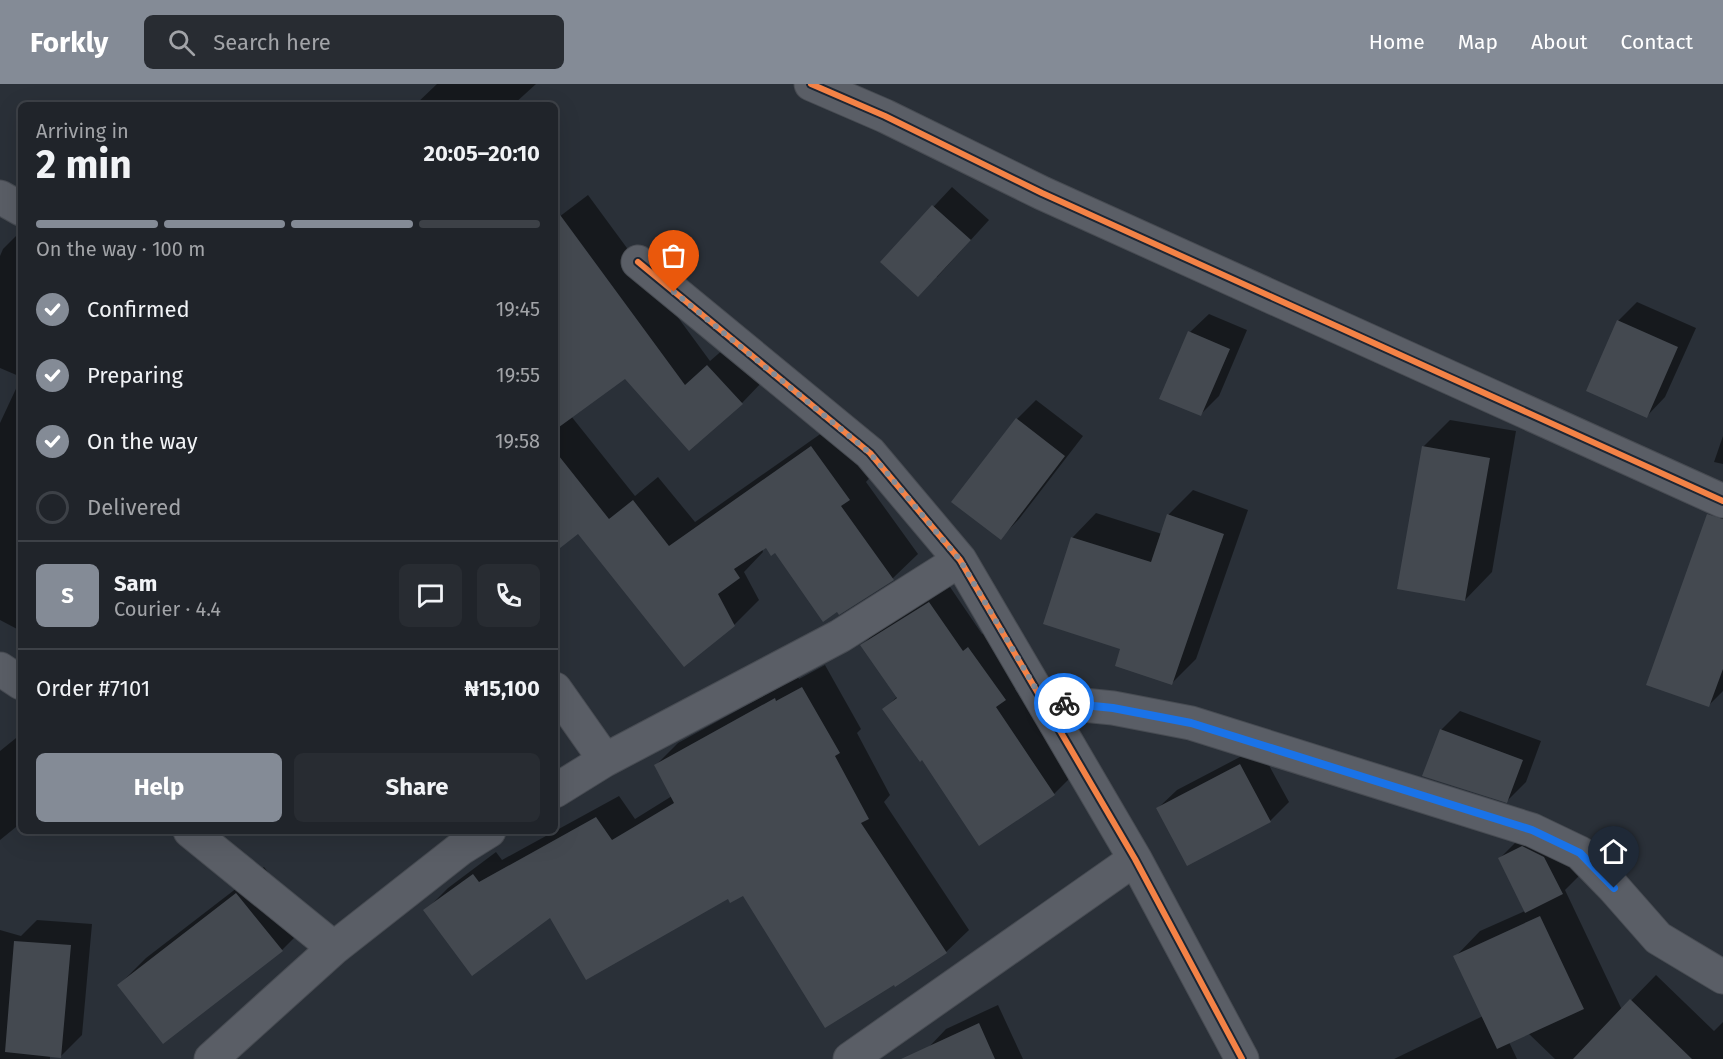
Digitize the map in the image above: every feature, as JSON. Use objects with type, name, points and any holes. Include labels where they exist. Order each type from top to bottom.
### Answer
[{"type":"street","points":[[811,84],[885,116],[1042,193],[1723,501]]},
{"type":"street","points":[[0,197],[18,207]]},
{"type":"street","points":[[638,262],[870,453],[960,560],[1135,859],[1242,1059]]},
{"type":"street","points":[[558,789],[605,760],[840,636],[960,560]]},
{"type":"street","points":[[0,669],[18,681]]},
{"type":"street","points":[[558,693],[605,760]]},
{"type":"street","points":[[1043,701],[1113,708],[1191,723],[1532,830],[1580,853],[1658,938],[1723,977]]},
{"type":"street","points":[[194,834],[334,948]]},
{"type":"street","points":[[211,1059],[334,948],[460,849],[484,834]]},
{"type":"street","points":[[850,1059],[1135,859]]},
{"type":"building","points":[[932,205],[971,240],[918,297],[880,262]]},
{"type":"building","points":[[558,212],[685,385],[707,365],[743,404],[689,451],[625,379],[558,428]]},
{"type":"building","points":[[1617,320],[1678,347],[1647,418],[1586,391]]},
{"type":"building","points":[[1188,331],[1230,349],[1201,416],[1159,399]]},
{"type":"building","points":[[1016,418],[1065,456],[1001,540],[951,502]]},
{"type":"building","points":[[811,446],[850,500],[841,506],[894,580],[839,615],[837,612],[823,622],[775,553],[771,556],[766,548],[734,569],[740,578],[718,594],[735,626],[684,667],[578,534],[558,550],[558,455],[609,519],[633,500],[669,546]]},
{"type":"building","points":[[1422,446],[1490,458],[1465,601],[1397,589]]},
{"type":"building","points":[[1167,514],[1224,534],[1172,685],[1115,666],[1120,649],[1043,624],[1071,537],[1151,562]]},
{"type":"building","points":[[1707,514],[1723,519],[1723,669],[1709,707],[1646,685]]},
{"type":"building","points":[[929,602],[963,651],[968,647],[1006,700],[996,707],[1055,795],[979,846],[922,760],[920,762],[882,709],[897,698],[860,645]]},
{"type":"building","points":[[802,687],[840,753],[835,756],[869,819],[861,823],[947,953],[895,987],[894,985],[825,1028],[743,896],[730,903],[728,899],[586,980],[550,918],[472,976],[423,910],[473,874],[479,882],[596,817],[612,840],[674,803],[654,765],[775,698],[776,701]]},
{"type":"building","points":[[1440,729],[1523,760],[1507,803],[1422,776]]},
{"type":"building","points":[[1240,764],[1271,822],[1187,866],[1156,808]]},
{"type":"building","points":[[1522,846],[1544,857],[1563,894],[1525,913],[1498,858]]},
{"type":"building","points":[[236,893],[283,951],[163,1044],[117,985]]},
{"type":"building","points":[[1540,916],[1584,1009],[1497,1049],[1453,956]]},
{"type":"building","points":[[14,941],[71,945],[61,1058],[5,1052]]},
{"type":"building","points":[[1630,999],[1692,1059],[1573,1059]]},
{"type":"building","points":[[979,1023],[995,1059],[901,1059]]},
{"type":"cycle path","points":[[811,84],[885,116],[1042,193],[1723,501]]},
{"type":"cycle path","points":[[638,262],[870,453],[960,560],[1135,859],[1242,1059]]},
{"type":"way so far","points":[[674,292],[870,453],[960,560],[1043,701],[1064,703]]},
{"type":"route","points":[[1064,703],[1113,708],[1191,723],[1532,830],[1580,853],[1614,888]]}]
